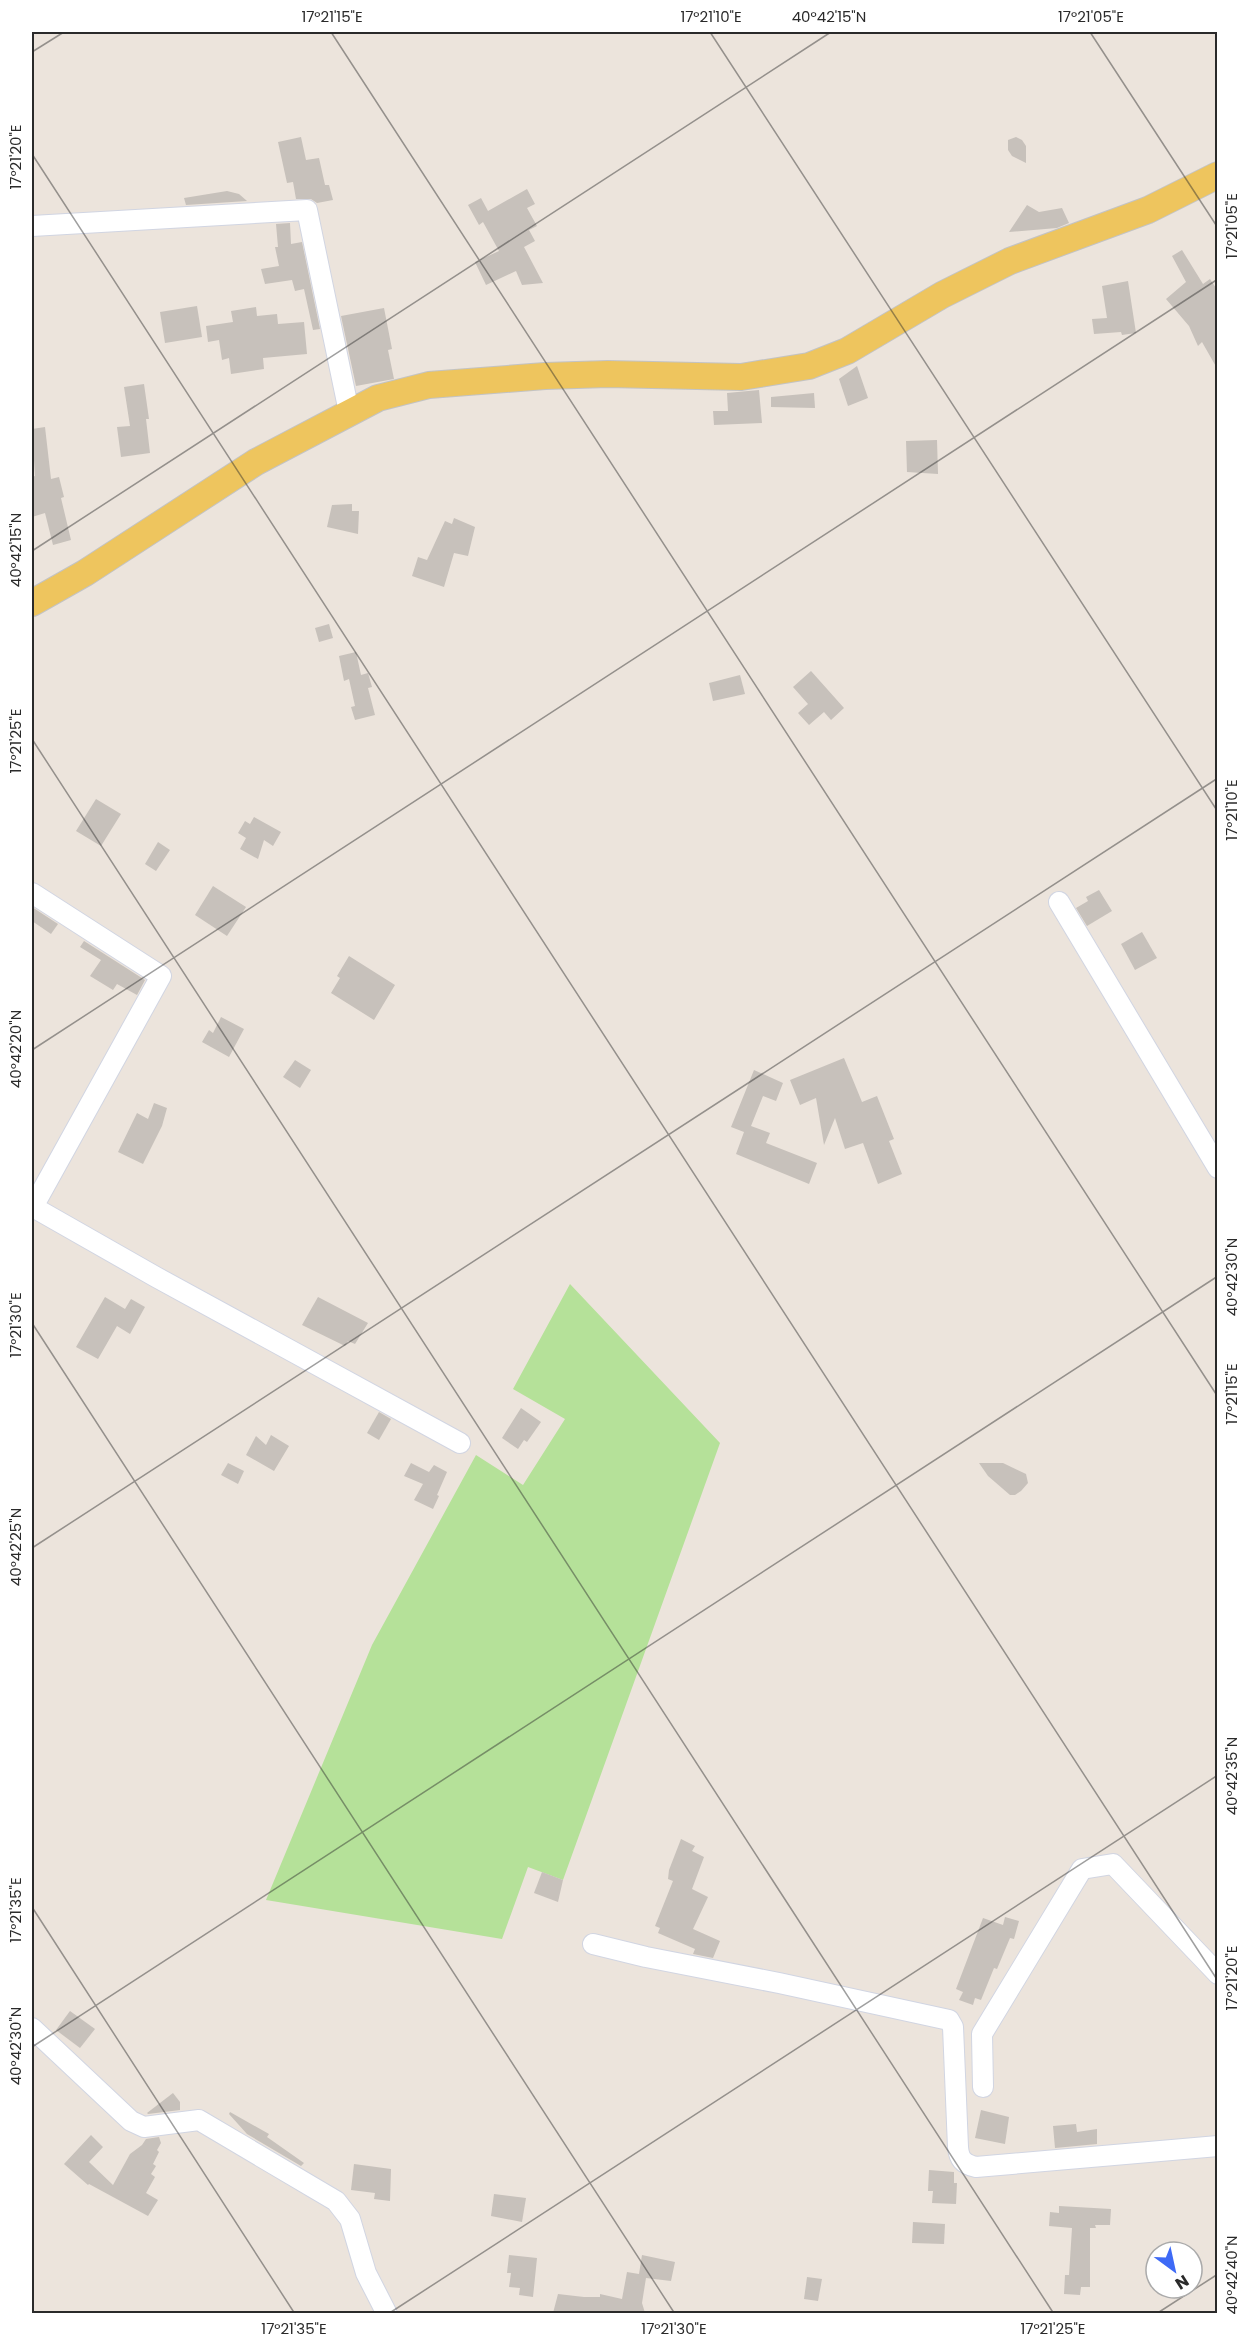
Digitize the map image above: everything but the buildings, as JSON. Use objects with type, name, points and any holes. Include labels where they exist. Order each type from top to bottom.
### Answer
[{"type":"main road","points":[[32,603],[85,573],[256,462],[378,398],[429,385],[608,374],[741,377],[809,366],[848,351],[942,295],[1010,261],[1148,210],[1218,175]]},
{"type":"street","points":[[32,226],[307,210],[348,412]]},
{"type":"street","points":[[32,893],[160,976],[33,1207],[166,1283],[460,1443]]},
{"type":"street","points":[[1059,902],[1218,1168]]},
{"type":"street","points":[[983,2087],[982,2034],[1082,1869],[1113,1864],[1218,1974]]},
{"type":"street","points":[[593,1944],[949,2020],[953,2026],[959,2157],[966,2164],[976,2167],[1218,2146]]},
{"type":"street","points":[[32,2028],[131,2121],[144,2127],[199,2121],[336,2201],[350,2219],[366,2273],[387,2313]]},
{"type":"green space","points":[[570,1284],[720,1443],[563,1880],[528,1867],[502,1939],[266,1900],[372,1645],[476,1455],[523,1485],[565,1419],[513,1389]]}]
